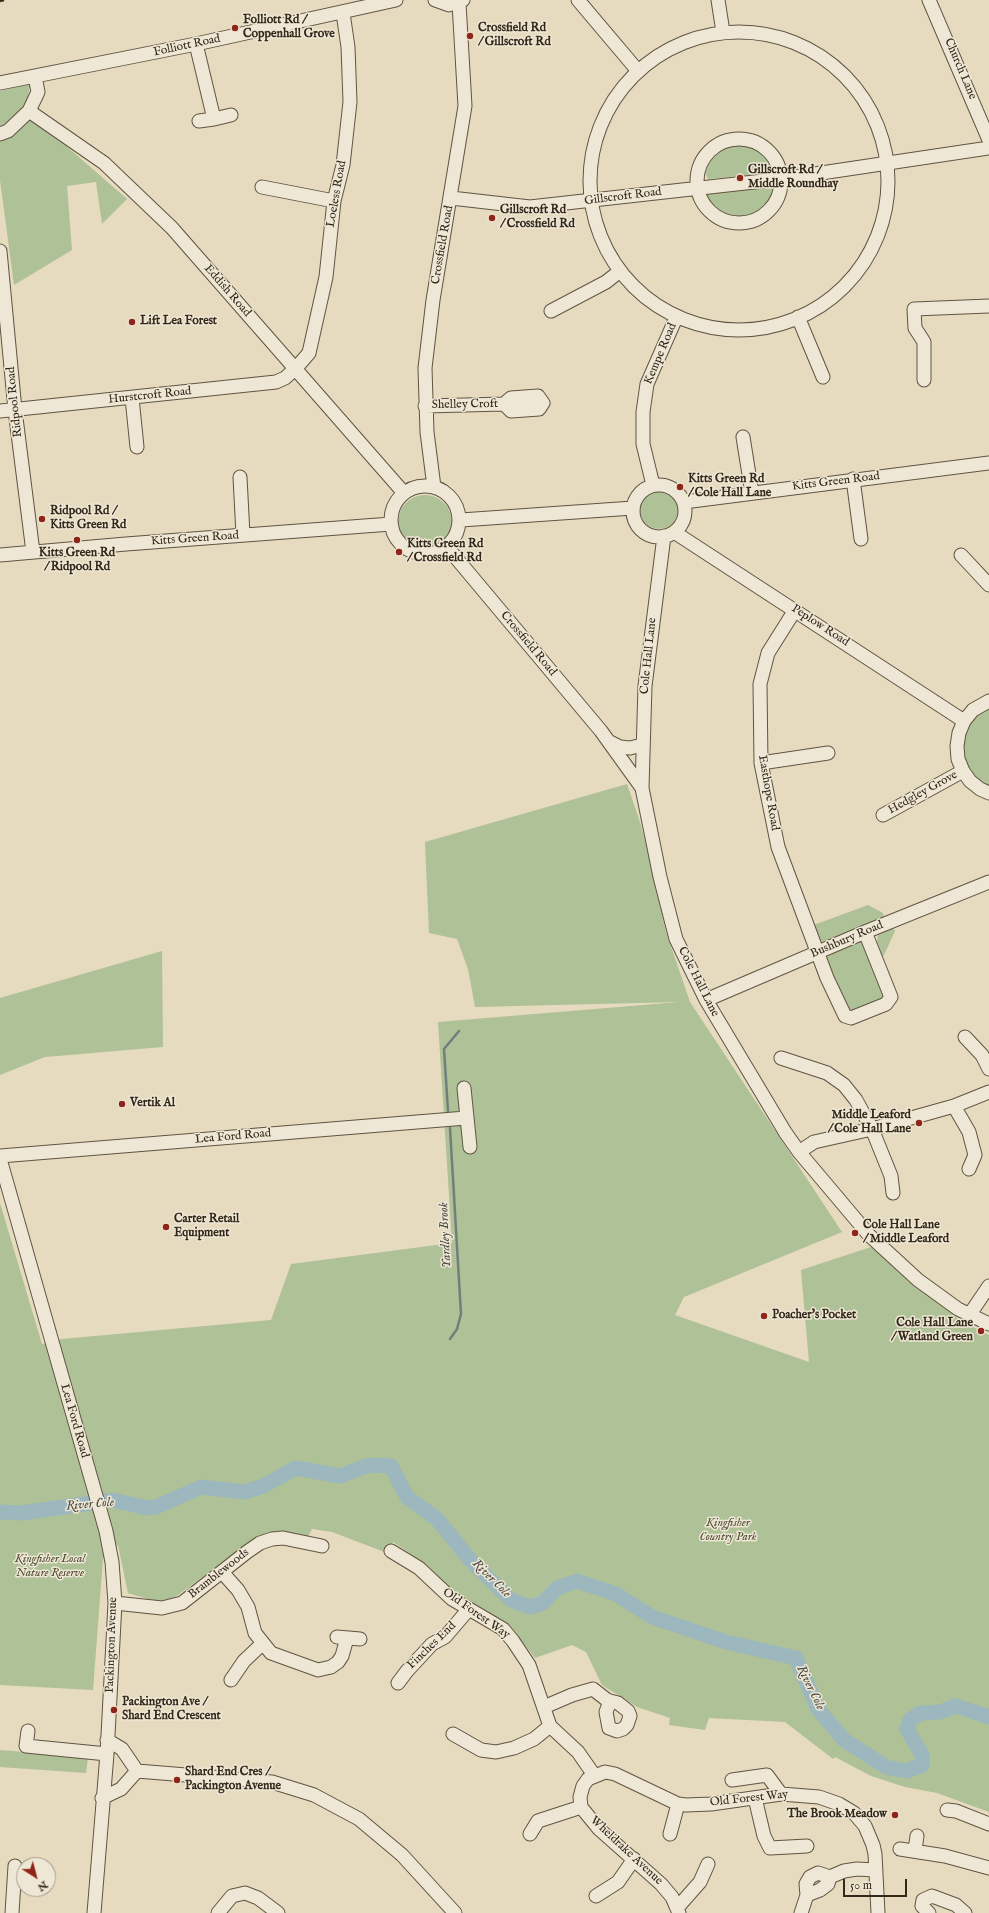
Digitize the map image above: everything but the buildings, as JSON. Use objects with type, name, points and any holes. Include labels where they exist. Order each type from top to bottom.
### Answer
[{"type":"street","name":"Folliott Road","points":[[0,83],[196,44],[343,13],[396,0]]},
{"type":"street","points":[[435,0],[449,5],[461,1]]},
{"type":"street","points":[[578,0],[638,71]]},
{"type":"street","points":[[718,0],[723,32]]},
{"type":"street","name":"Church Lane","points":[[929,0],[989,140]]},
{"type":"street","name":"Crossfield Road","points":[[434,487],[425,406],[425,368],[433,300],[465,106],[461,1]]},
{"type":"street","name":"Loeless Road","points":[[296,368],[309,353],[326,277],[334,201],[342,165],[350,102],[348,47],[343,13]]},
{"type":"street","points":[[723,32],[767,34],[786,38],[820,55],[835,67],[851,83],[872,114],[881,133],[888,162],[888,185],[886,214],[878,238],[866,261],[840,292],[820,307],[770,327],[721,331],[676,318],[637,291],[620,271],[606,250],[595,225],[592,200],[592,160],[599,129],[610,109],[638,71],[658,57],[693,39],[723,32]]},
{"type":"street","points":[[196,44],[214,119]]},
{"type":"street","points":[[0,134],[8,131],[30,111],[38,92],[35,76]]},
{"type":"street","name":"Eddish Road","points":[[30,111],[104,163],[172,228],[404,493]]},
{"type":"street","points":[[200,121],[231,115]]},
{"type":"street","points":[[732,138],[740,138],[756,141],[769,151],[775,158],[781,179],[781,192],[776,204],[768,215],[742,224],[731,224],[719,220],[711,214],[703,203],[699,188],[698,171],[702,158],[719,144],[732,138]]},
{"type":"street","name":"Gillscroft Road","points":[[451,198],[530,207],[781,179],[989,148]]},
{"type":"street","points":[[262,187],[334,201]]},
{"type":"street","name":"Ridpool Road","points":[[0,251],[15,410],[33,552]]},
{"type":"street","points":[[551,311],[606,282],[620,271]]},
{"type":"street","points":[[924,380],[924,342],[915,328],[914,309],[989,306]]},
{"type":"street","points":[[798,317],[823,377]]},
{"type":"street","name":"Kempe Road","points":[[653,485],[643,444],[643,412],[647,384],[676,318]]},
{"type":"street","name":"Hurstcroft Road","points":[[0,411],[276,382],[285,378],[296,368]]},
{"type":"street","points":[[132,398],[137,447]]},
{"type":"street","name":"Shelley Croft","points":[[425,406],[504,404]]},
{"type":"street","points":[[743,437],[752,493]]},
{"type":"street","name":"Kitts Green Road","points":[[684,502],[853,479],[989,463]]},
{"type":"street","points":[[240,477],[243,535]]},
{"type":"street","points":[[853,479],[861,540]]},
{"type":"street","points":[[653,485],[661,485],[671,488],[678,493],[684,502],[684,518],[680,526],[669,534],[648,534],[640,528],[633,517],[633,508],[638,495],[653,485]]},
{"type":"street","points":[[417,487],[434,487],[446,492],[454,500],[461,520],[455,538],[447,547],[429,554],[413,553],[402,545],[391,524],[390,516],[395,504],[404,493],[417,487]]},
{"type":"street","points":[[461,520],[633,508]]},
{"type":"street","name":"Kitts Green Road","points":[[0,555],[391,524]]},
{"type":"street","name":"Peplow Road","points":[[669,534],[795,610],[964,721]]},
{"type":"street","name":"Cole Hall Lane","points":[[669,534],[645,686],[642,745],[642,788],[660,876],[676,939],[706,1000],[785,1132],[799,1152],[869,1235],[918,1280],[958,1309],[989,1324]]},
{"type":"street","name":"Crossfield Road","points":[[447,547],[608,741],[642,788]]},
{"type":"street","points":[[961,555],[989,586]]},
{"type":"street","name":"Easthope Road","points":[[795,610],[768,653],[760,684],[761,763],[764,784],[778,847],[817,953],[834,992],[848,1018],[855,1018],[886,1004],[891,1000],[890,992],[865,932]]},
{"type":"street","points":[[989,701],[973,710],[964,721],[959,733],[957,746],[958,759],[963,771],[970,781],[980,789],[989,793]]},
{"type":"street","points":[[608,741],[620,747],[630,748],[642,745]]},
{"type":"street","points":[[761,763],[828,753]]},
{"type":"street","name":"Hedgley Grove","points":[[883,815],[963,771]]},
{"type":"street","name":"Bushbury Road","points":[[706,1000],[865,932],[989,882]]},
{"type":"street","points":[[964,1037],[982,1055],[989,1069]]},
{"type":"street","points":[[781,1058],[793,1069],[827,1073],[844,1085],[856,1100],[872,1129],[891,1176],[893,1193]]},
{"type":"street","points":[[464,1088],[470,1147]]},
{"type":"street","points":[[799,1152],[814,1142],[872,1129],[954,1106],[989,1092]]},
{"type":"street","points":[[954,1106],[969,1132],[975,1155],[969,1169]]},
{"type":"street","name":"Lea Ford Road","points":[[90,1475],[0,1157],[466,1118]]},
{"type":"street","points":[[970,1314],[989,1286]]},
{"type":"street","name":"Packington Avenue","points":[[90,1475],[106,1531],[112,1562],[115,1602],[107,1754],[102,1798],[94,1913]]},
{"type":"street","name":"Bramblewoods","points":[[115,1602],[162,1608],[182,1603],[247,1552],[260,1543],[272,1539],[284,1538],[322,1546]]},
{"type":"street","name":"Old Forest Way","points":[[391,1551],[418,1568],[452,1599],[503,1630],[513,1640],[529,1665],[550,1726],[578,1752],[594,1775],[605,1772],[615,1774],[678,1804],[711,1804],[781,1794],[819,1797],[839,1804],[854,1813],[865,1826],[870,1836],[875,1854],[878,1913]]},
{"type":"street","points":[[222,1572],[238,1590],[248,1607],[255,1633],[262,1644],[271,1653],[318,1670],[331,1667],[338,1662],[342,1656],[348,1638]]},
{"type":"street","name":"Finches End","points":[[398,1683],[406,1671],[432,1644],[445,1637],[468,1610]]},
{"type":"street","points":[[230,1681],[244,1661],[262,1644]]},
{"type":"street","points":[[544,1707],[572,1695],[593,1689],[610,1701]]},
{"type":"street","points":[[453,1734],[481,1750],[496,1752],[514,1748],[534,1738],[550,1726]]},
{"type":"street","points":[[28,1731],[26,1746],[107,1754]]},
{"type":"street","points":[[107,1740],[122,1749],[137,1771]]},
{"type":"street","points":[[102,1798],[121,1789],[137,1771]]},
{"type":"street","points":[[137,1771],[272,1782],[314,1795],[359,1819],[396,1850],[455,1913]]},
{"type":"street","name":"Wheldrake Avenue","points":[[594,1775],[588,1779],[583,1786],[580,1797],[581,1808],[599,1829],[662,1884],[678,1910],[700,1882],[708,1864]]},
{"type":"street","points":[[732,1780],[767,1775],[781,1794]]},
{"type":"street","points":[[755,1798],[764,1836],[770,1848],[807,1846]]},
{"type":"street","points":[[670,1834],[678,1804]]},
{"type":"street","points":[[530,1834],[538,1821],[581,1808]]},
{"type":"street","points":[[947,1810],[956,1811],[989,1824]]},
{"type":"street","points":[[915,1850],[917,1836]]},
{"type":"street","points":[[900,1849],[915,1850],[945,1856],[989,1868]]},
{"type":"street","points":[[596,1896],[618,1882],[634,1859]]},
{"type":"street","points":[[12,1913],[15,1866]]},
{"type":"street","points":[[801,1913],[807,1895],[814,1894],[828,1884],[830,1877],[844,1871],[858,1869],[875,1870]]},
{"type":"street","points":[[218,1913],[232,1896],[244,1893],[258,1898],[278,1913]]},
{"type":"street","points":[[929,1913],[922,1906],[927,1897],[932,1896],[956,1910]]},
{"type":"green space","points":[[30,84],[28,98],[17,116],[0,127],[0,91]]},
{"type":"green space","points":[[33,117],[127,199],[102,224],[96,182],[67,186],[72,250],[14,285],[0,180],[0,139]]},
{"type":"green space","points":[[740,142],[760,149],[771,160],[772,165],[768,173],[708,179],[705,173],[705,166],[713,154],[725,146]]},
{"type":"green space","points":[[770,183],[775,187],[776,193],[773,203],[757,217],[743,222],[729,221],[716,215],[707,203],[707,196],[712,191]]},
{"type":"green space","points":[[655,491],[663,491],[673,496],[677,503],[677,517],[673,524],[663,529],[655,529],[645,524],[643,521],[640,514],[640,506],[645,496],[648,494]]},
{"type":"green space","points":[[425,495],[435,497],[444,503],[450,512],[452,522],[450,532],[444,541],[435,547],[425,549],[415,547],[406,541],[400,532],[398,522],[400,512],[406,503],[415,497]]},
{"type":"green space","points":[[989,706],[989,788],[974,779],[965,767],[961,752],[968,723],[978,712]]},
{"type":"green space","name":"Kingfisher Country Park","points":[[627,784],[640,822],[652,866],[666,932],[690,1002],[842,1232],[684,1297],[675,1315],[809,1362],[801,1270],[871,1247],[961,1321],[989,1335],[989,1812],[937,1793],[905,1787],[871,1776],[835,1757],[833,1759],[785,1722],[709,1718],[705,1730],[669,1725],[670,1718],[637,1707],[602,1685],[586,1652],[572,1645],[535,1658],[508,1624],[462,1600],[428,1566],[393,1542],[387,1553],[332,1532],[312,1529],[308,1537],[278,1532],[266,1533],[256,1538],[175,1597],[154,1601],[128,1593],[118,1545],[103,1559],[93,1690],[0,1685],[0,1203],[42,1344],[62,1339],[271,1320],[291,1264],[452,1243],[438,1022],[679,1002],[475,1007],[468,969],[457,939],[429,933],[425,842]]},
{"type":"green space","points":[[868,905],[883,913],[884,919],[824,942],[817,938],[811,926]]},
{"type":"green space","points":[[892,926],[895,931],[883,957],[877,943],[878,932]]},
{"type":"green space","points":[[857,940],[863,943],[886,994],[884,999],[856,1013],[847,1011],[827,960],[827,956],[830,951]]},
{"type":"green space","points":[[162,951],[163,1047],[45,1057],[0,1075],[0,998]]},
{"type":"green space","points":[[0,1750],[88,1757],[86,1773],[0,1767]]},
{"type":"waterway","name":"Yardley Brook","points":[[448,1111],[444,1049],[459,1031]]},
{"type":"waterway","name":"Yardley Brook","points":[[450,1128],[461,1314],[457,1329],[450,1339]]},
{"type":"waterway","name":"River Cole","points":[[0,1512],[21,1513],[113,1500],[147,1508],[156,1507],[201,1487],[244,1492],[263,1486],[296,1468],[340,1476],[369,1465],[391,1466],[407,1497],[437,1519],[472,1562],[511,1600],[530,1607],[543,1603],[557,1588],[577,1581],[616,1594],[652,1617],[726,1642],[796,1658],[818,1709],[844,1740],[886,1767],[907,1771],[922,1765],[922,1755],[907,1729],[910,1720],[920,1713],[940,1712],[956,1706],[989,1717]]},
{"type":"railway","points":[[0,1],[4,0]]},
{"type":"place","name":"Folliott Rd / Coppenhall Grove","points":[[235,28]]},
{"type":"place","name":"Crossfield Rd / Gillscroft Rd","points":[[470,36]]},
{"type":"place","name":"Gillscroft Rd / Middle Roundhay","points":[[740,178]]},
{"type":"place","name":"Gillscroft Rd / Crossfield Rd","points":[[492,218]]},
{"type":"place","name":"Lift Lea Forest","points":[[132,322]]},
{"type":"place","name":"Kitts Green Rd / Cole Hall Lane","points":[[680,487]]},
{"type":"place","name":"Ridpool Rd / Kitts Green Rd","points":[[42,519]]},
{"type":"place","name":"Kitts Green Rd / Ridpool Rd","points":[[77,540]]},
{"type":"place","name":"Kitts Green Rd / Crossfield Rd","points":[[399,552]]},
{"type":"place","name":"Vertik Al","points":[[122,1104]]},
{"type":"place","name":"Middle Leaford / Cole Hall Lane","points":[[919,1123]]},
{"type":"place","name":"Carter Retail Equipment","points":[[166,1227]]},
{"type":"place","name":"Cole Hall Lane / Middle Leaford","points":[[855,1233]]},
{"type":"place","name":"Poacher's Pocket","points":[[764,1316]]},
{"type":"place","name":"Cole Hall Lane / Watland Green","points":[[981,1331]]},
{"type":"place","name":"Packington Ave / Shard End Crescent","points":[[114,1710]]},
{"type":"place","name":"Shard End Cres / Packington Avenue","points":[[177,1780]]},
{"type":"place","name":"The Brook Meadow","points":[[895,1815]]},
{"type":"park label","name":"Kingfisher Local Nature Reserve","points":[[50,1567]]}]
